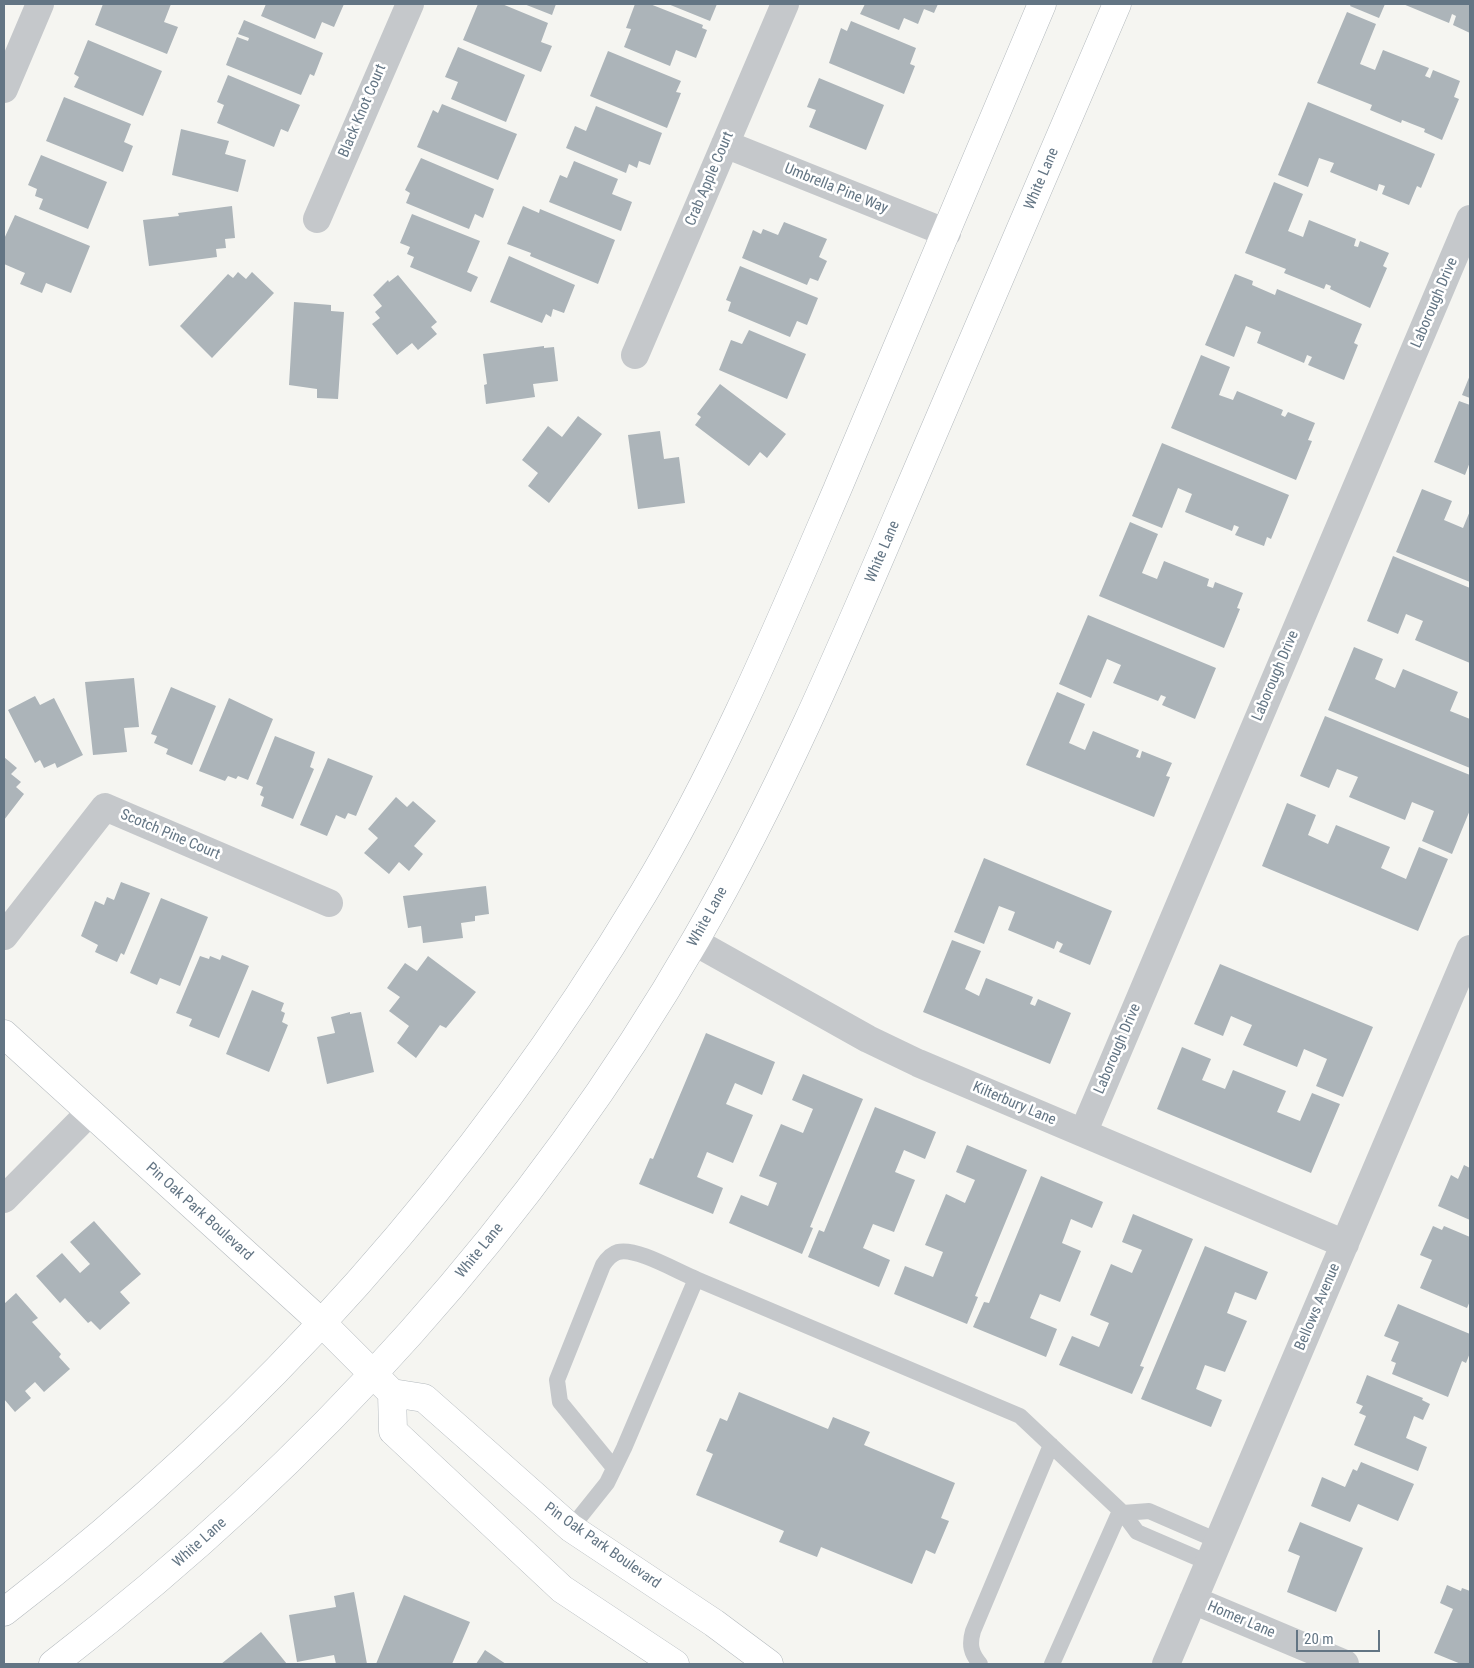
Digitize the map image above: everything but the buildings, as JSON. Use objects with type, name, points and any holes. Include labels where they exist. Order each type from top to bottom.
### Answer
[{"type":"main road","points":[[4,1612],[142,1499],[238,1411],[323,1324],[408,1226],[540,1054],[644,891],[707,777],[764,660],[947,233],[1042,4]]},
{"type":"main road","name":"White Lane","points":[[53,1664],[193,1550],[288,1462],[383,1384],[459,1277],[519,1202],[590,1105],[638,1033],[695,942],[758,828],[814,711],[1117,4]]},
{"type":"main road","name":"Pin Oak Park Boulevard","points":[[4,1034],[323,1324],[383,1384],[424,1398],[571,1528],[714,1623],[769,1664]]},
{"type":"main road","points":[[383,1384],[393,1431],[562,1589],[675,1664]]},
{"type":"street","points":[[4,89],[40,4]]},
{"type":"street","name":"Black Knot Court","points":[[317,218],[410,4]]},
{"type":"street","name":"Crab Apple Court","points":[[635,354],[785,4]]},
{"type":"street","name":"Umbrella Pine Way","points":[[725,144],[947,233]]},
{"type":"street","name":"Laborough Drive","points":[[1083,1133],[1470,219]]},
{"type":"street","name":"Scotch Pine Court","points":[[4,936],[105,807],[330,903]]},
{"type":"street","name":"Kilterbury Lane","points":[[695,942],[868,1039],[918,1063],[1344,1244]]},
{"type":"street","name":"Bellows Avenue","points":[[1166,1664],[1470,949]]},
{"type":"street","points":[[4,1198],[90,1112]]},
{"type":"street","name":"Homer Lane","points":[[1193,1600],[1345,1664]]},
{"type":"lane","points":[[614,1468],[560,1402],[557,1393],[557,1380],[603,1265],[609,1256],[618,1252],[632,1251],[696,1280],[1020,1416],[1122,1512],[1137,1532],[1213,1552]]},
{"type":"lane","points":[[571,1528],[607,1483],[696,1280]]},
{"type":"lane","points":[[980,1664],[973,1655],[971,1648],[970,1642],[973,1631],[1051,1445]]},
{"type":"lane","points":[[1122,1512],[1150,1511],[1213,1552]]},
{"type":"lane","points":[[1052,1664],[1122,1512]]}]
